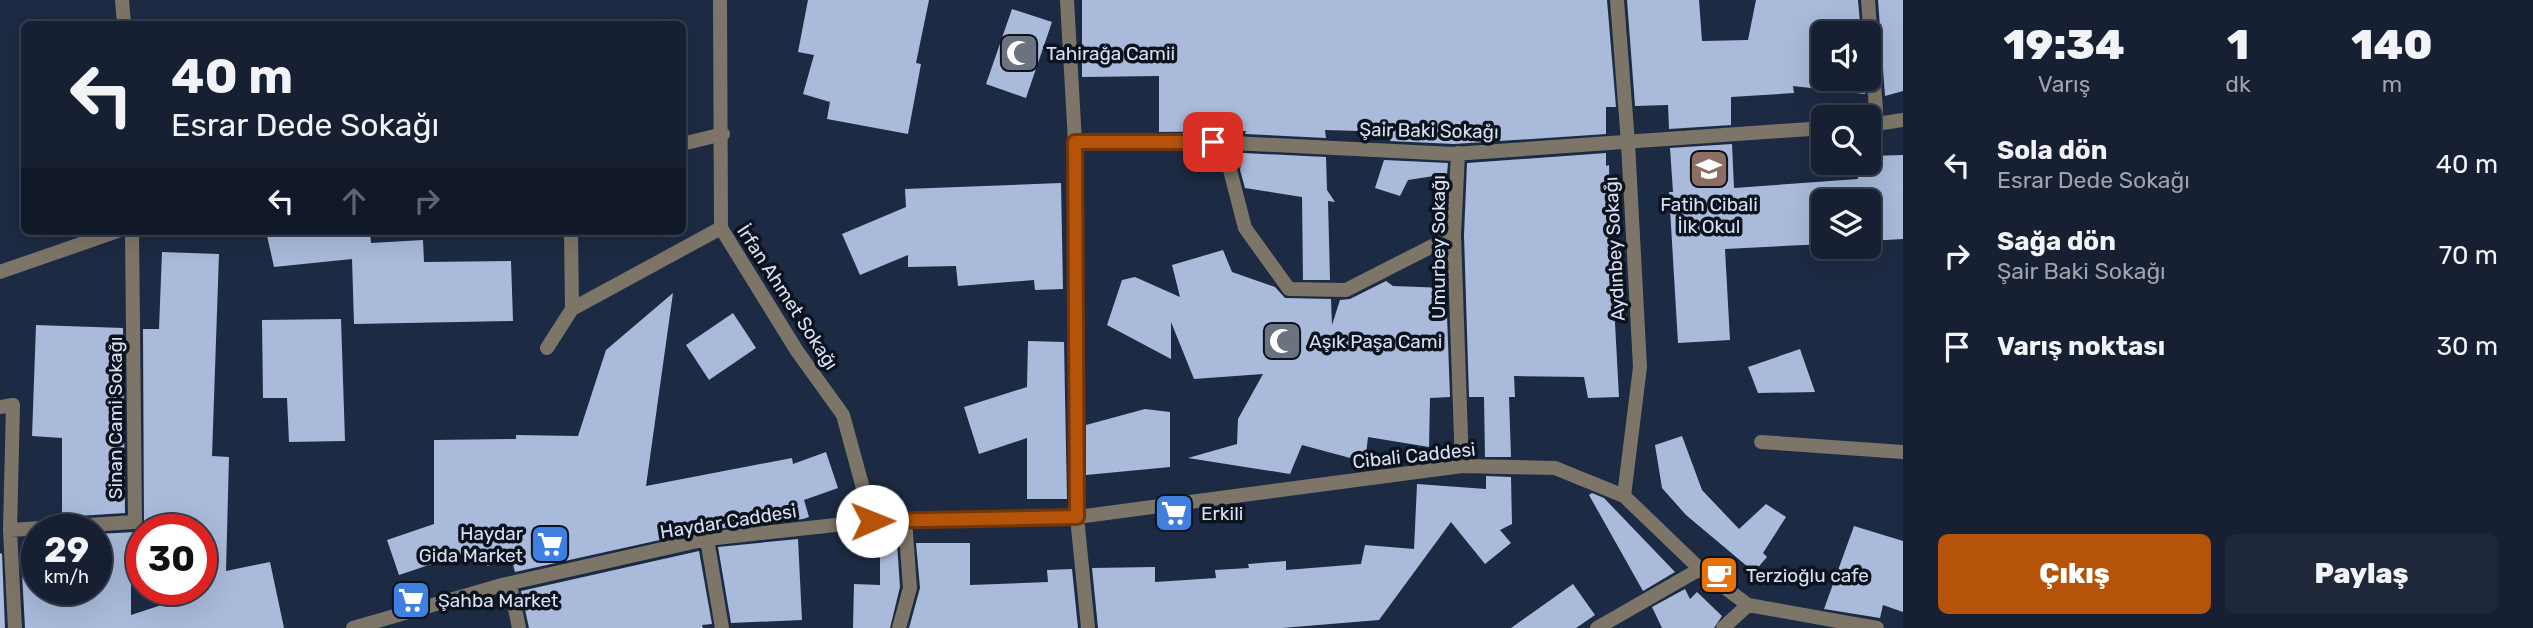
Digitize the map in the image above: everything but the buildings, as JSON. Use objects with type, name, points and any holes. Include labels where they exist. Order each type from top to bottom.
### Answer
[{"type":"street","points":[[122,0],[124,21]]},
{"type":"street","name":"İrfan Ahmet Sokağı","points":[[720,0],[723,134],[721,228],[797,351],[843,415],[872,521]]},
{"type":"street","points":[[1067,0],[1075,142],[1077,517],[1088,628]]},
{"type":"street","name":"Aydınbey Sokağı","points":[[1617,0],[1640,367],[1625,496]]},
{"type":"street","points":[[1868,0],[1872,105]]},
{"type":"street","points":[[1881,124],[1903,120]]},
{"type":"street","name":"Şair Baki Sokağı","points":[[1075,142],[1223,143],[1458,153],[1811,129]]},
{"type":"street","points":[[686,143],[723,134]]},
{"type":"street","points":[[1223,143],[1245,228],[1289,289],[1346,290],[1454,235]]},
{"type":"street","name":"Umurbey Sokağı","points":[[1458,153],[1454,235],[1462,466]]},
{"type":"street","points":[[547,348],[572,309],[721,228]]},
{"type":"street","points":[[0,272],[106,235]]},
{"type":"street","name":"Sinan Cami Sokağı","points":[[10,530],[135,522],[132,235]]},
{"type":"street","points":[[570,235],[572,309]]},
{"type":"street","points":[[7,406],[15,628]]},
{"type":"street","points":[[1761,442],[1903,452]]},
{"type":"street","name":"Cibali Caddesi","points":[[1077,517],[1462,466],[1555,468],[1625,496],[1700,569],[1748,605],[1877,628]]},
{"type":"street","name":"Haydar Caddesi","points":[[354,628],[510,584],[706,539],[872,521],[1077,517]]},
{"type":"street","points":[[899,628],[910,588],[905,520]]},
{"type":"street","points":[[706,539],[722,628]]},
{"type":"street","points":[[1597,628],[1700,569]]},
{"type":"street","points":[[510,584],[519,628]]},
{"type":"street","points":[[1723,628],[1748,605]]},
{"type":"place","name":"Tahirağa Camii","points":[[1019,53]]},
{"type":"place","name":"Fatih Cibali İlk Okul","points":[[1709,169]]},
{"type":"place","name":"Aşık Paşa Cami","points":[[1282,341]]},
{"type":"place","name":"Erkili","points":[[1174,513]]},
{"type":"place","name":"Haydar Gida Market","points":[[550,544]]},
{"type":"place","name":"Terzioğlu cafe","points":[[1719,575]]},
{"type":"place","name":"Şahba Market","points":[[411,600]]},
{"type":"route","points":[[872,521],[1077,517],[1075,142],[1213,142]]}]
